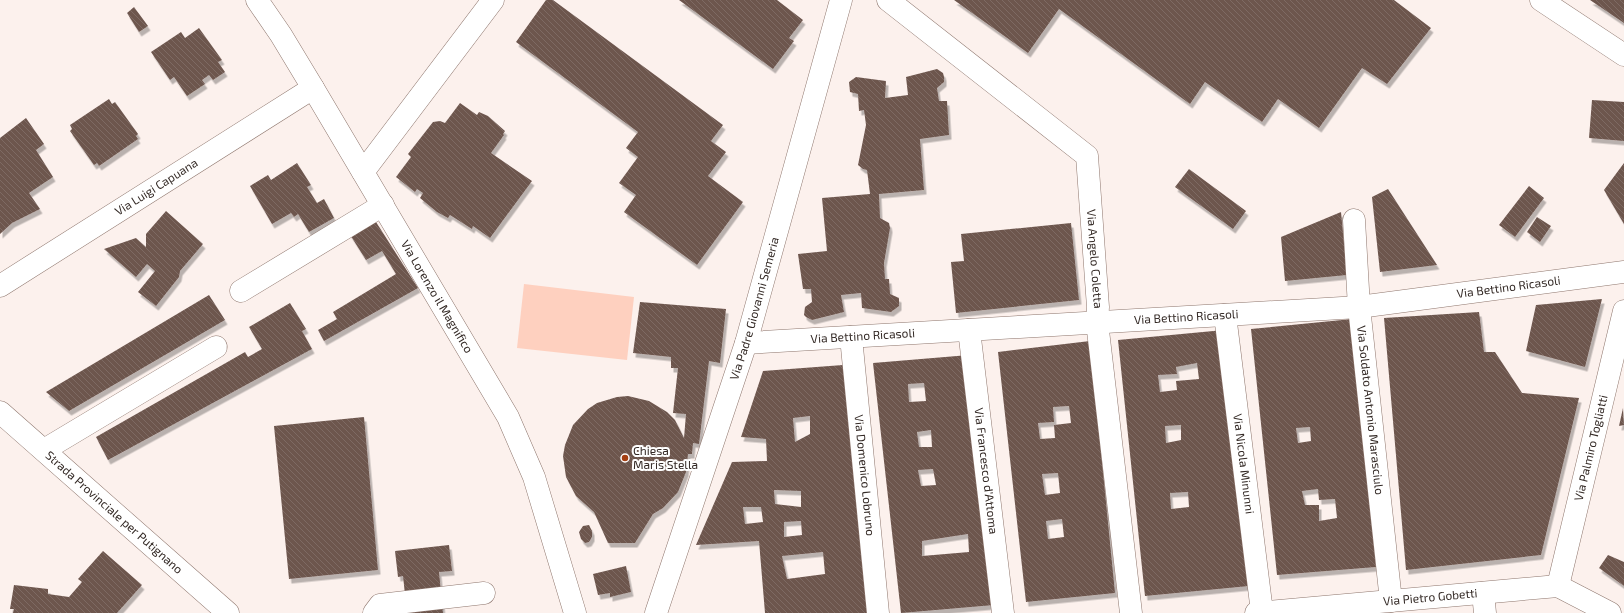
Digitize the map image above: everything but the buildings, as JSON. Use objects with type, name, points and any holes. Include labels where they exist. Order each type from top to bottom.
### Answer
[{"type":"street","name":"Via Lorenzo il Magnifico","points":[[257,0],[281,34],[508,417],[534,477],[574,613]]},
{"type":"street","points":[[363,172],[493,0]]},
{"type":"street","name":"Via Padre Giovanni Semeria","points":[[656,613],[746,343],[841,0]]},
{"type":"street","name":"Via Angelo Coletta","points":[[888,0],[1087,156],[1098,307],[1097,322],[1131,613]]},
{"type":"street","points":[[1541,0],[1624,56]]},
{"type":"street","name":"Via Luigi Capuana","points":[[0,286],[313,88]]},
{"type":"street","points":[[241,291],[383,205]]},
{"type":"street","name":"Via Soldato Antonio Marasciulo","points":[[1354,220],[1359,307],[1391,601]]},
{"type":"street","name":"Via Bettino Ricasoli","points":[[746,343],[1359,307],[1624,272]]},
{"type":"street","name":"Via Palmiro Togliatti","points":[[1558,586],[1624,311]]},
{"type":"street","name":"Via Nicola Minunni","points":[[1225,315],[1259,613]]},
{"type":"street","name":"Via Francesco d'Attoma","points":[[969,330],[1003,613]]},
{"type":"street","name":"Via Domenico Lobruno","points":[[851,337],[878,613]]},
{"type":"street","points":[[44,450],[216,347]]},
{"type":"street","name":"Strada Provinciale per Putignano","points":[[0,412],[228,613]]},
{"type":"street","points":[[1558,586],[1610,613]]},
{"type":"street","name":"Via Pietro Gobetti","points":[[1259,613],[1391,601],[1484,603],[1558,586]]},
{"type":"street","points":[[374,613],[380,605],[484,593]]},
{"type":"shaded area","points":[[524,284],[634,297],[627,360],[517,348]]},
{"type":"place","name":"Chiesa Maris Stella","points":[[625,458]]}]
